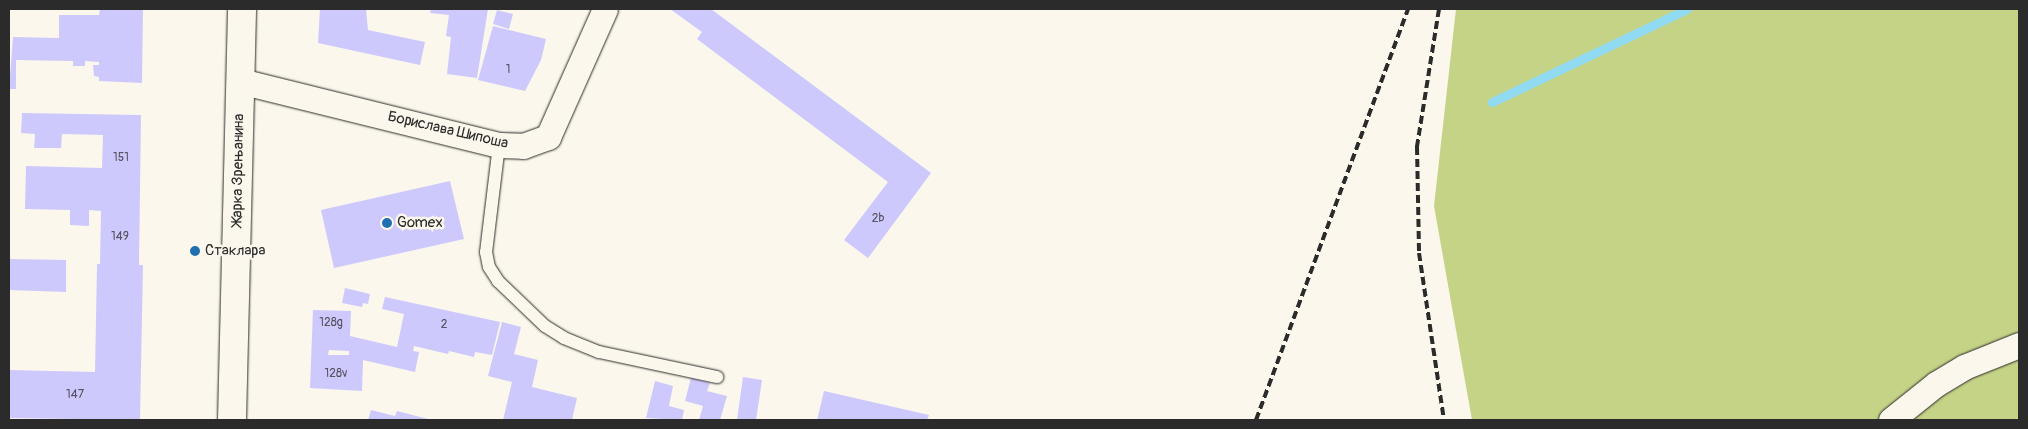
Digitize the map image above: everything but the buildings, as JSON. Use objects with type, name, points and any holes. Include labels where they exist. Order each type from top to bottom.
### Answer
[{"type":"street","name":"Жарка Зрењанина","points":[[232,420],[242,9]]},
{"type":"street","name":"Борислава Шипоша","points":[[240,81],[499,145],[523,146],[548,137],[605,9]]},
{"type":"street","points":[[1891,420],[1936,384],[1964,367],[2019,345]]},
{"type":"lane","points":[[499,145],[486,252],[489,267],[498,282],[545,326],[564,338],[598,352],[717,377]]},
{"type":"green space","points":[[1456,9],[2019,9],[2019,420],[1472,420],[1434,206]]},
{"type":"waterway","points":[[1492,102],[1687,9]]},
{"type":"railway","points":[[1256,420],[1408,9]]},
{"type":"railway","points":[[1439,9],[1417,147],[1419,253],[1444,420]]},
{"type":"place","name":"Gomex","points":[[387,223]]},
{"type":"place","name":"Стаклара","points":[[195,251]]}]
